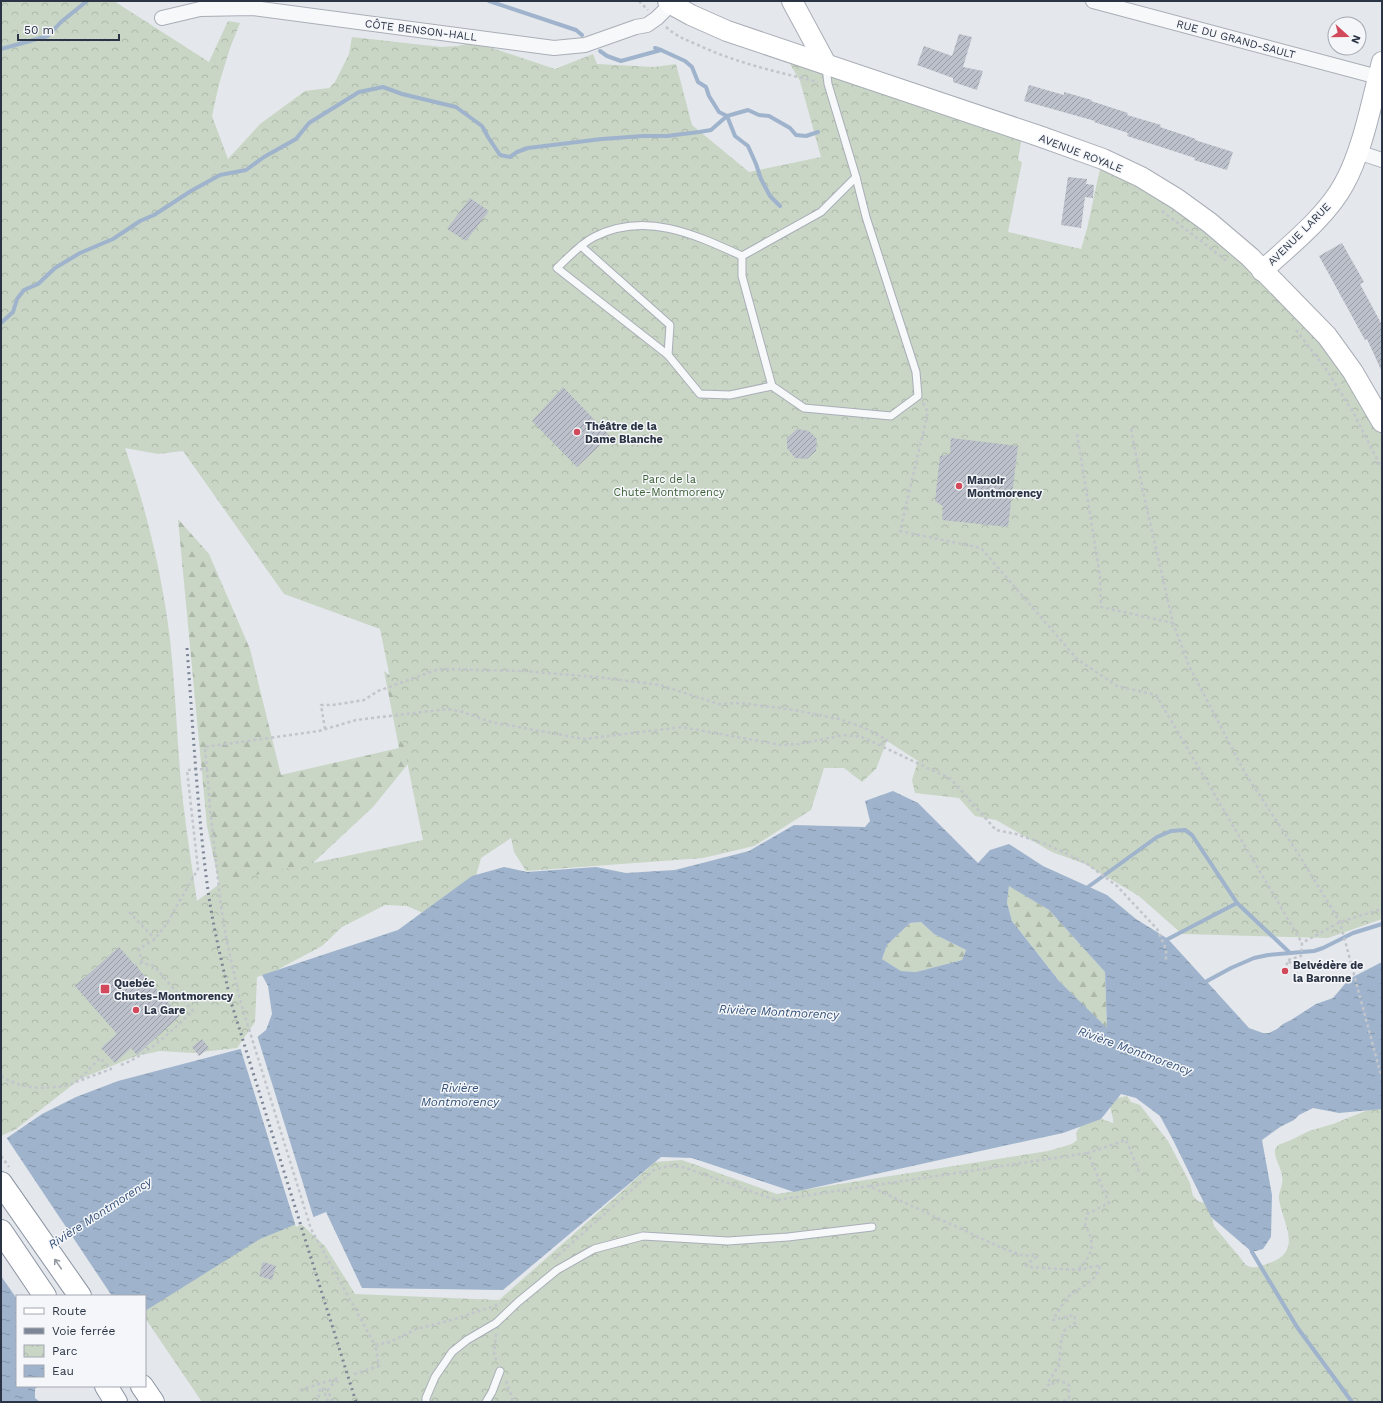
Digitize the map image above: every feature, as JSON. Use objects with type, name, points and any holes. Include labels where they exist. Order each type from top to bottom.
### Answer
[{"type":"highway","points":[[1,1183],[79,1295]]},
{"type":"highway","points":[[1,1231],[44,1295]]},
{"type":"highway","points":[[107,1387],[116,1402]]},
{"type":"highway","points":[[143,1387],[152,1402]]},
{"type":"main road","points":[[792,1],[826,64]]},
{"type":"main road","name":"AVENUE ROYALE","points":[[665,8],[692,15],[727,31],[1104,159],[1141,177],[1210,223],[1250,257],[1327,336],[1353,372],[1382,422]]},
{"type":"main road","name":"AVENUE LARUE","points":[[1262,270],[1330,205],[1344,184],[1358,152],[1380,69]]},
{"type":"street","name":"RUE DU GRAND-SAULT","points":[[1093,1],[1380,69]]},
{"type":"street","name":"CÔTE BENSON-HALL","points":[[162,18],[200,10],[253,8],[554,48],[585,45],[618,33],[647,25],[665,8]]},
{"type":"street","points":[[1358,152],[1382,160]]},
{"type":"lane","points":[[742,256],[742,276],[772,386],[804,408],[891,416],[918,396],[916,372],[866,217],[856,177],[828,84],[826,64]]},
{"type":"lane","points":[[742,256],[821,212],[856,177]]},
{"type":"lane","points":[[742,256],[702,237],[664,227],[649,226],[617,228],[593,238],[581,246],[556,268],[668,355],[700,394],[730,395],[772,386]]},
{"type":"lane","points":[[581,246],[670,325],[668,355]]},
{"type":"lane","points":[[426,1402],[426,1398],[435,1377],[452,1352],[467,1340],[496,1322],[557,1270],[594,1249],[643,1236],[728,1241],[788,1237],[872,1227]]},
{"type":"lane","points":[[486,1402],[492,1392],[500,1371]]},
{"type":"path","points":[[639,1],[665,8],[675,35],[714,53],[828,84]]},
{"type":"path","points":[[1157,207],[1234,266]]},
{"type":"path","points":[[1295,329],[1326,369],[1353,412],[1382,469]]},
{"type":"path","points":[[918,396],[928,412],[900,531],[981,548],[1077,659],[1117,686],[1156,695],[1302,943],[1301,956],[1288,960]]},
{"type":"path","points":[[1131,429],[1144,496],[1173,623],[1189,666],[1245,773],[1299,855],[1340,922],[1382,1079]]},
{"type":"path","points":[[1077,434],[1100,576],[1101,607],[1173,623]]},
{"type":"path","points":[[325,729],[321,705],[333,705],[364,700],[378,691],[439,669],[524,671],[597,677],[660,685],[718,704],[741,703],[768,706],[839,719],[865,728],[887,740],[880,745]]},
{"type":"path","points":[[354,1374],[379,1366],[375,1345],[311,1229],[243,1007],[227,942],[221,906],[210,809],[205,747],[325,729],[356,720],[446,709],[462,712],[491,722],[584,739],[682,726],[781,745],[799,744],[844,735],[862,736],[951,779],[996,830],[1016,834],[1048,844],[1086,863],[1117,886],[1157,929],[1166,949],[1166,960]]},
{"type":"path","points":[[142,964],[139,949],[154,939],[167,923],[198,869],[187,770],[207,769]]},
{"type":"path","points":[[1302,943],[1340,922],[1382,909]]},
{"type":"path","points":[[128,912],[154,939]]},
{"type":"path","points":[[1288,960],[1294,968]]},
{"type":"path","points":[[1285,971],[1288,960]]},
{"type":"path","points":[[121,1065],[138,1058],[193,1011],[154,966],[142,964],[135,965]]},
{"type":"path","points":[[1,1076],[19,1085],[32,1088],[64,1086],[76,1082],[111,1069],[100,1058],[76,1082]]},
{"type":"path","points":[[548,1264],[654,1170],[668,1166],[683,1167],[777,1200],[1088,1153],[1126,1140],[1140,1174]]},
{"type":"path","points":[[1079,1270],[1089,1258],[1092,1246],[1088,1230],[1085,1225],[1087,1214],[1109,1203],[1088,1153]]},
{"type":"path","points":[[869,1186],[1002,1248],[1024,1256],[1035,1254],[1036,1258],[1026,1265],[1029,1267],[1079,1270],[1100,1265],[1099,1270],[1087,1284],[1068,1298],[1052,1320],[1074,1315],[1076,1322],[1064,1331],[1061,1342],[1059,1365],[1047,1384],[1050,1386],[1058,1380],[1069,1385],[1069,1398],[1062,1402]]},
{"type":"path","points":[[375,1345],[390,1342],[416,1329],[452,1320],[502,1302]]},
{"type":"path","points":[[497,1305],[494,1355],[508,1386],[512,1402]]},
{"type":"path","points":[[300,1390],[338,1378],[328,1390],[332,1402]]},
{"type":"path","points":[[315,1402],[318,1400],[320,1388],[323,1388],[328,1402]]},
{"type":"green space","name":"Parc de la Chute-Montmorency","points":[[1,1],[115,1],[209,62],[228,21],[240,23],[230,48],[219,84],[212,116],[228,159],[260,124],[305,91],[329,88],[335,82],[349,54],[352,37],[441,47],[458,46],[474,42],[555,69],[593,54],[597,64],[654,67],[676,64],[692,125],[749,172],[821,157],[800,81],[782,50],[1023,131],[1018,160],[1022,162],[1008,232],[1081,249],[1103,159],[1177,199],[1327,336],[1382,422],[1382,919],[1328,938],[1182,934],[1139,896],[1085,864],[1052,852],[996,820],[975,816],[959,798],[915,793],[912,780],[918,761],[887,741],[876,769],[862,782],[844,768],[824,768],[811,810],[754,846],[703,858],[526,871],[514,852],[511,838],[481,858],[472,890],[430,916],[407,906],[385,905],[342,927],[322,946],[275,971],[257,977],[255,1022],[237,1048],[193,1053],[160,1051],[136,1056],[80,1079],[16,1129],[1,1136]],"holes":[[[125,448],[158,454],[183,451],[284,594],[380,629],[423,840],[222,882],[197,901],[183,802],[167,615],[147,519]]]},
{"type":"green space","points":[[178,519],[209,554],[250,649],[281,775],[399,748],[384,671],[428,705],[425,743],[373,807],[286,888],[237,969],[207,826]]},
{"type":"green space","points":[[1009,885],[1049,910],[1105,972],[1107,1029],[1059,981],[1012,921],[1007,903]]},
{"type":"green space","points":[[921,922],[934,934],[966,950],[962,960],[916,972],[901,971],[882,959],[887,945],[910,923]]},
{"type":"green space","points":[[1127,1096],[1131,1102],[1140,1105],[1168,1141],[1190,1183],[1193,1196],[1198,1201],[1204,1203],[1211,1215],[1214,1226],[1246,1265],[1255,1267],[1279,1258],[1286,1252],[1288,1245],[1289,1237],[1279,1200],[1282,1179],[1275,1153],[1275,1149],[1278,1145],[1309,1131],[1333,1124],[1373,1108],[1382,1107],[1382,1402],[202,1402],[146,1319],[146,1298],[287,1211],[325,1246],[355,1294],[499,1300],[655,1162],[682,1160],[777,1194],[1048,1151],[1072,1144],[1077,1140],[1076,1133],[1087,1116],[1093,1116],[1113,1123],[1109,1102]]},
{"type":"water","name":"Rivière Montmorency","points":[[893,791],[918,803],[978,863],[990,850],[1009,844],[1043,866],[1107,895],[1136,919],[1168,939],[1249,1028],[1263,1033],[1269,1033],[1277,1029],[1316,1004],[1333,998],[1349,979],[1382,962],[1382,1109],[1339,1113],[1313,1108],[1299,1115],[1294,1120],[1280,1127],[1262,1140],[1272,1195],[1271,1237],[1263,1249],[1252,1252],[1211,1217],[1160,1116],[1136,1098],[1121,1094],[1101,1119],[1063,1133],[794,1192],[692,1158],[661,1157],[503,1290],[362,1288],[326,1212],[260,1239],[146,1310],[146,1295],[16,1295],[16,1387],[37,1387],[35,1389],[35,1398],[40,1402],[1,1402],[1,1142],[42,1114],[76,1097],[118,1081],[244,1048],[266,1030],[272,1014],[268,986],[262,975],[398,930],[472,876],[504,867],[527,872],[596,867],[626,873],[675,870],[749,851],[794,825],[865,827],[870,821],[865,801]],"holes":[[[1009,886],[1049,910],[1105,972],[1107,1028],[1059,981],[1012,921],[1007,903]],[[921,922],[934,934],[966,950],[962,960],[916,972],[901,971],[882,959],[887,945],[910,923]]]},
{"type":"pier","points":[[257,1035],[314,1219],[296,1227],[240,1047]]},
{"type":"pier","points":[[6,1137],[111,1295],[16,1295],[16,1298],[1,1276],[1,1140]]},
{"type":"building","points":[[959,34],[972,37],[963,67],[983,71],[977,90],[953,82],[953,78],[917,65],[924,46],[952,56]]},
{"type":"building","points":[[1029,85],[1064,95],[1064,92],[1092,100],[1091,101],[1128,113],[1127,115],[1161,125],[1160,127],[1233,152],[1227,170],[1127,136],[1128,133],[1094,122],[1095,121],[1024,101]]},
{"type":"building","points":[[1068,177],[1087,179],[1086,184],[1094,185],[1093,198],[1085,197],[1081,228],[1061,225]]},
{"type":"building","points":[[470,198],[489,211],[466,241],[447,229]]},
{"type":"building","points":[[1342,243],[1364,282],[1360,284],[1382,325],[1382,372],[1367,339],[1365,340],[1319,256]]},
{"type":"building","points":[[563,387],[610,436],[577,467],[532,421]]},
{"type":"building","points":[[797,429],[809,431],[817,439],[816,451],[807,459],[795,458],[787,448],[787,438]]},
{"type":"building","name":"Manoir Montmorency","points":[[951,438],[1018,446],[1008,527],[942,520],[943,506],[935,501],[940,456],[950,454]]},
{"type":"building","name":"La Gare","points":[[119,947],[180,1016],[137,1055],[131,1048],[115,1063],[101,1048],[117,1034],[75,986]]},
{"type":"building","points":[[202,1039],[209,1048],[199,1056],[192,1047]]},
{"type":"building","points":[[263,1262],[276,1266],[272,1280],[259,1276]]},
{"type":"waterway","points":[[1,49],[48,36],[61,22],[87,1]]},
{"type":"waterway","points":[[489,1],[576,30],[582,35]]},
{"type":"waterway","points":[[600,51],[607,56],[621,61],[661,50],[655,48]]},
{"type":"waterway","points":[[661,50],[685,61],[692,67],[698,82],[706,87],[709,96],[719,112],[727,116],[735,136],[748,146],[761,179],[770,196],[780,206]]},
{"type":"waterway","points":[[1,323],[13,312],[17,299],[24,290],[38,284],[55,268],[80,253],[113,239],[140,221],[154,215],[191,191],[220,175],[246,170],[264,157],[296,139],[309,123],[359,92],[383,87],[402,94],[456,107],[482,126],[500,155],[510,157],[517,152],[528,148],[602,139],[667,136],[711,130],[727,116],[748,110],[759,115],[769,116],[790,128],[796,135],[806,136],[818,132]]},
{"type":"waterway","points":[[1088,887],[1157,837],[1171,831],[1185,830],[1192,835],[1237,903]]},
{"type":"waterway","points":[[1168,939],[1237,903],[1289,952]]},
{"type":"waterway","points":[[1207,981],[1254,958],[1268,955],[1314,951],[1353,933],[1382,924]]},
{"type":"waterway","points":[[1251,1247],[1252,1252],[1297,1327],[1352,1402]]},
{"type":"railway","points":[[187,648],[200,824],[214,928],[231,1002],[356,1402]]},
{"type":"place","name":"Théâtre de la Dame Blanche","points":[[577,432]]},
{"type":"place","name":"Manoir Montmorency","points":[[959,486]]},
{"type":"place","name":"Belvédère de la Baronne","points":[[1285,971]]},
{"type":"place","name":"Quebéc Chutes-Montmorency","points":[[105,989]]},
{"type":"place","name":"La Gare","points":[[136,1010]]}]
